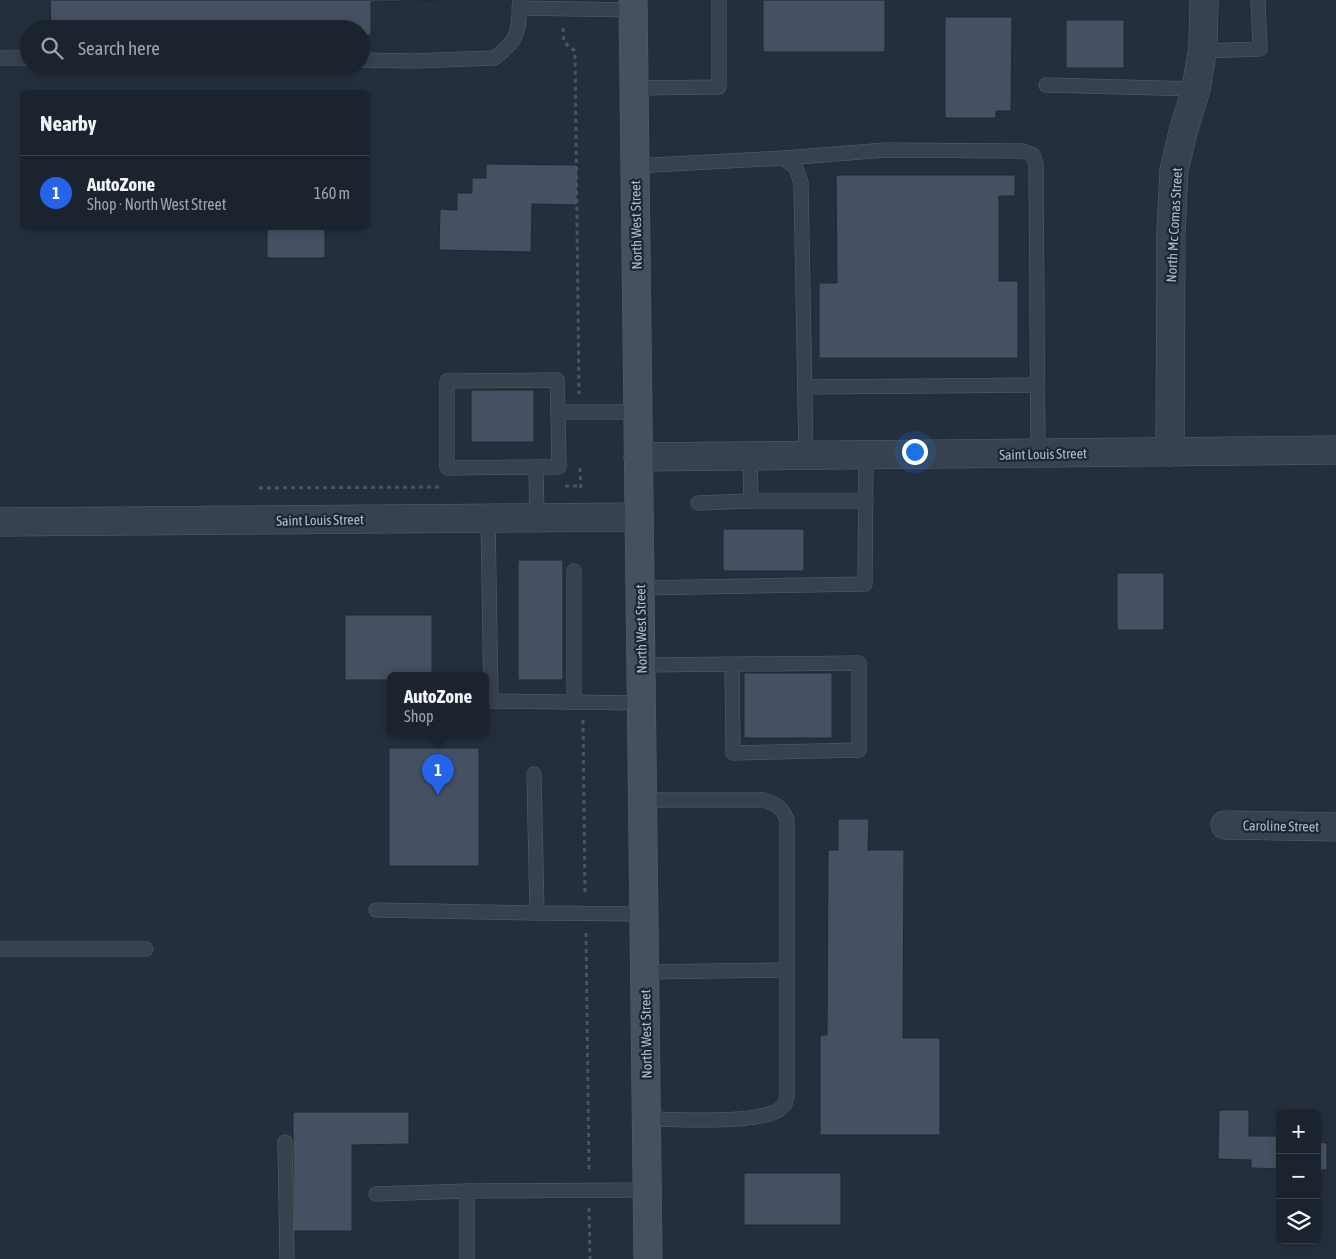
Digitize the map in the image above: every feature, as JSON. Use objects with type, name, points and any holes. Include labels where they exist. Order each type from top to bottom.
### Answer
[{"type":"main road","name":"North West Street","points":[[633,5],[648,1259]]},
{"type":"street","name":"North Mc Comas Street","points":[[1170,452],[1171,232],[1174,170],[1196,89],[1202,51],[1204,0]]},
{"type":"street","name":"Saint Louis Street","points":[[638,457],[1336,450]]},
{"type":"street","name":"Saint Louis Street","points":[[0,522],[639,517]]},
{"type":"street","name":"Caroline Street","points":[[1225,825],[1336,827]]},
{"type":"lane","points":[[634,88],[720,87],[719,0]]},
{"type":"lane","points":[[1202,51],[1260,50],[1258,0]]},
{"type":"lane","points":[[370,60],[413,61],[494,58],[504,51],[518,34],[519,4],[633,5]]},
{"type":"lane","points":[[0,58],[20,58]]},
{"type":"lane","points":[[1046,85],[1196,89]]},
{"type":"lane","points":[[635,166],[886,150],[1023,150],[1033,155],[1036,164],[1038,454]]},
{"type":"lane","points":[[784,158],[796,168],[801,183],[806,456]]},
{"type":"lane","points":[[557,380],[558,412],[559,466],[447,468],[447,381],[557,380]]},
{"type":"lane","points":[[805,387],[1038,386]]},
{"type":"lane","points":[[558,412],[638,412]]},
{"type":"lane","points":[[640,588],[866,584],[866,455]]},
{"type":"lane","points":[[750,456],[751,501]]},
{"type":"lane","points":[[536,467],[537,518]]},
{"type":"lane","points":[[698,503],[866,501]]},
{"type":"lane","points":[[488,518],[492,702],[642,703]]},
{"type":"lane","points":[[574,571],[574,702]]},
{"type":"lane","points":[[641,665],[732,664],[859,663],[859,750],[733,753],[732,664]]},
{"type":"lane","points":[[534,774],[537,913]]},
{"type":"lane","points":[[643,800],[758,800],[776,804],[784,810],[787,820],[786,1104],[778,1111],[763,1116],[737,1119],[647,1119]]},
{"type":"lane","points":[[376,910],[645,914]]},
{"type":"lane","points":[[0,949],[146,949]]},
{"type":"lane","points":[[645,972],[787,970]]},
{"type":"lane","points":[[285,1142],[287,1259]]},
{"type":"lane","points":[[376,1194],[467,1191],[647,1190]]},
{"type":"lane","points":[[467,1191],[468,1259]]},
{"type":"path","points":[[536,486],[581,486]]},
{"type":"path","points":[[259,488],[447,487]]},
{"type":"building","points":[[50,0],[446,0],[371,2],[371,35],[370,20],[51,20]]},
{"type":"building","points":[[763,0],[885,0],[885,52],[763,52]]},
{"type":"building","points":[[945,17],[1012,17],[1011,111],[996,111],[996,118],[945,118]]},
{"type":"building","points":[[1066,20],[1124,20],[1124,68],[1066,68]]},
{"type":"building","points":[[486,164],[578,165],[577,205],[532,204],[531,252],[439,250],[440,209],[457,210],[457,193],[472,193],[472,178],[486,178]]},
{"type":"building","points":[[836,175],[1015,175],[1015,196],[999,196],[999,281],[1018,281],[1018,358],[819,358],[819,283],[837,283]]},
{"type":"building","points":[[267,230],[325,230],[325,258],[267,258]]},
{"type":"building","points":[[471,390],[534,390],[534,442],[471,442]]},
{"type":"building","points":[[723,529],[804,529],[804,571],[723,571]]},
{"type":"building","points":[[518,560],[563,560],[563,680],[518,680]]},
{"type":"building","points":[[1117,573],[1164,573],[1164,630],[1117,630]]},
{"type":"building","points":[[345,615],[432,615],[432,672],[387,672],[387,680],[345,680]]},
{"type":"building","points":[[744,673],[832,673],[832,738],[744,738]]},
{"type":"building","points":[[389,748],[479,748],[479,866],[389,866]]},
{"type":"building","points":[[838,819],[869,819],[868,850],[904,850],[903,1038],[940,1038],[940,1135],[820,1135],[820,1035],[827,1035],[828,850],[838,850]]},
{"type":"building","points":[[1219,1110],[1249,1110],[1249,1136],[1276,1136],[1276,1169],[1251,1168],[1251,1160],[1218,1159]]},
{"type":"building","points":[[293,1112],[409,1112],[409,1144],[352,1145],[352,1231],[293,1231]]},
{"type":"building","points":[[1321,1142],[1327,1143],[1327,1170],[1321,1170]]},
{"type":"building","points":[[744,1173],[841,1173],[841,1225],[744,1225]]},
{"type":"place","name":"AutoZone","points":[[438,795]]}]
